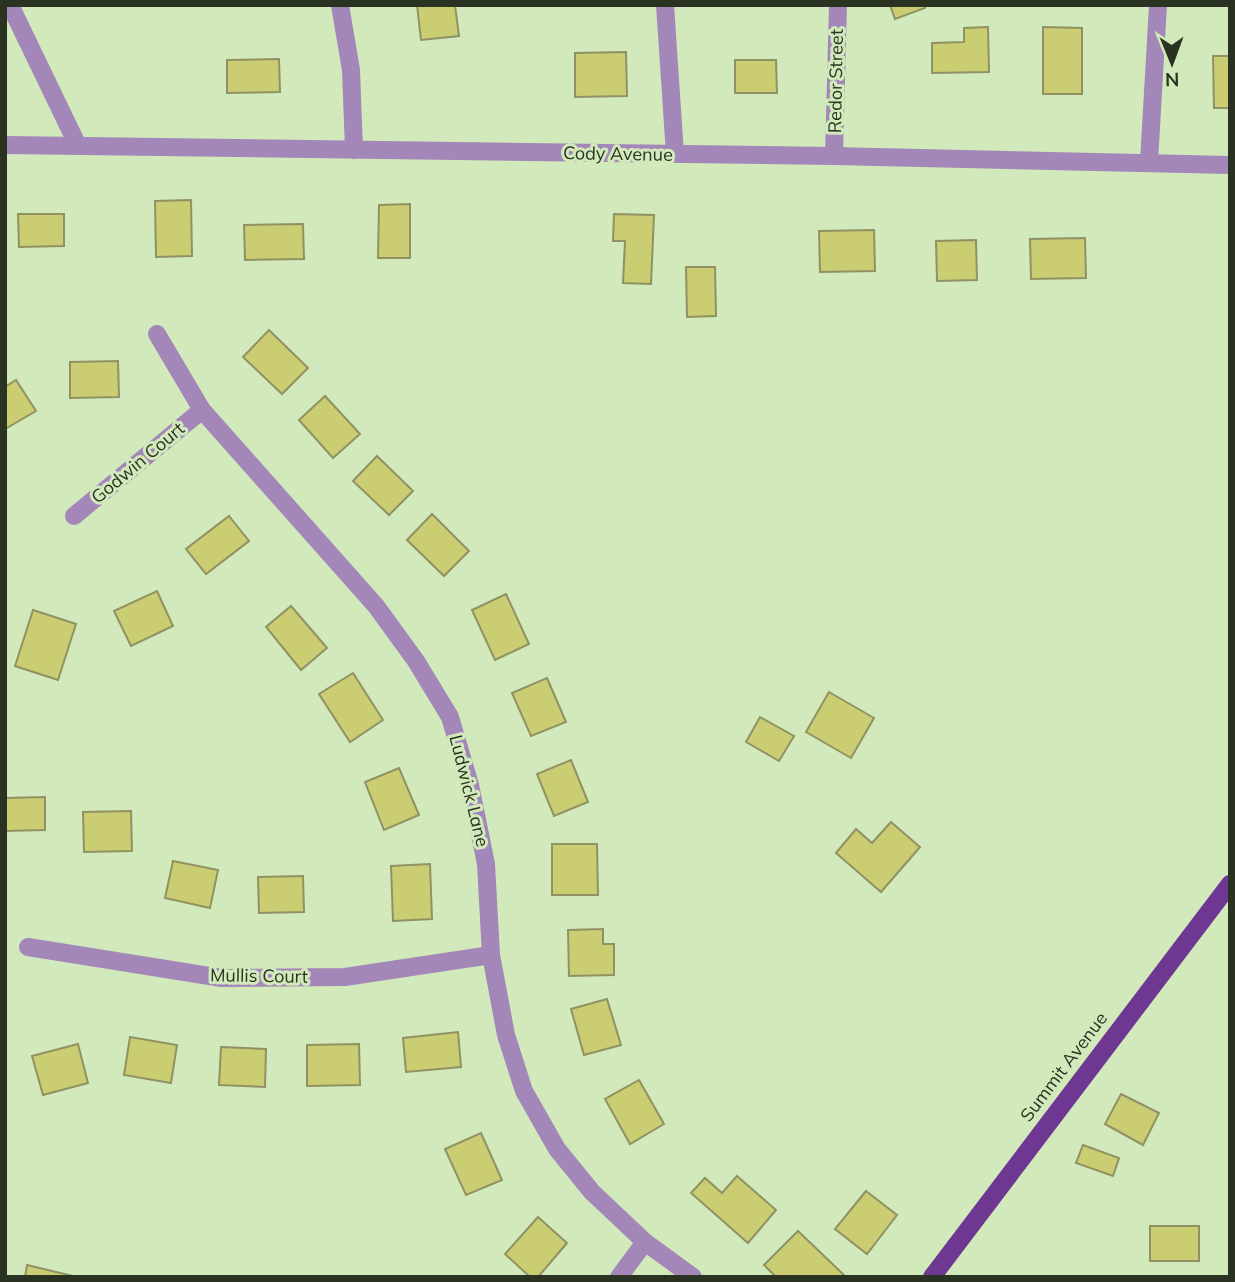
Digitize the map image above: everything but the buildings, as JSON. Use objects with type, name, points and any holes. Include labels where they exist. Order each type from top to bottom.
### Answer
[{"type":"main road","name":"Summit Avenue","points":[[932,1277],[1230,884]]},
{"type":"street","points":[[10,5],[78,146]]},
{"type":"street","points":[[340,5],[351,70],[354,150]]},
{"type":"street","points":[[665,5],[675,154]]},
{"type":"street","name":"Redor Street","points":[[834,156],[838,5]]},
{"type":"street","points":[[1149,162],[1158,5]]},
{"type":"street","name":"Cody Avenue","points":[[5,145],[834,156],[1230,165]]},
{"type":"street","name":"Ludwick Lane","points":[[157,334],[202,410],[376,606],[416,661],[450,718],[470,785],[486,864],[491,955],[506,1035],[524,1091],[557,1149],[592,1192],[645,1242],[693,1277]]},
{"type":"street","name":"Godwin Court","points":[[74,516],[202,410]]},
{"type":"street","name":"Mullis Court","points":[[28,947],[222,978],[345,977],[491,955]]},
{"type":"street","points":[[619,1277],[645,1242]]}]
